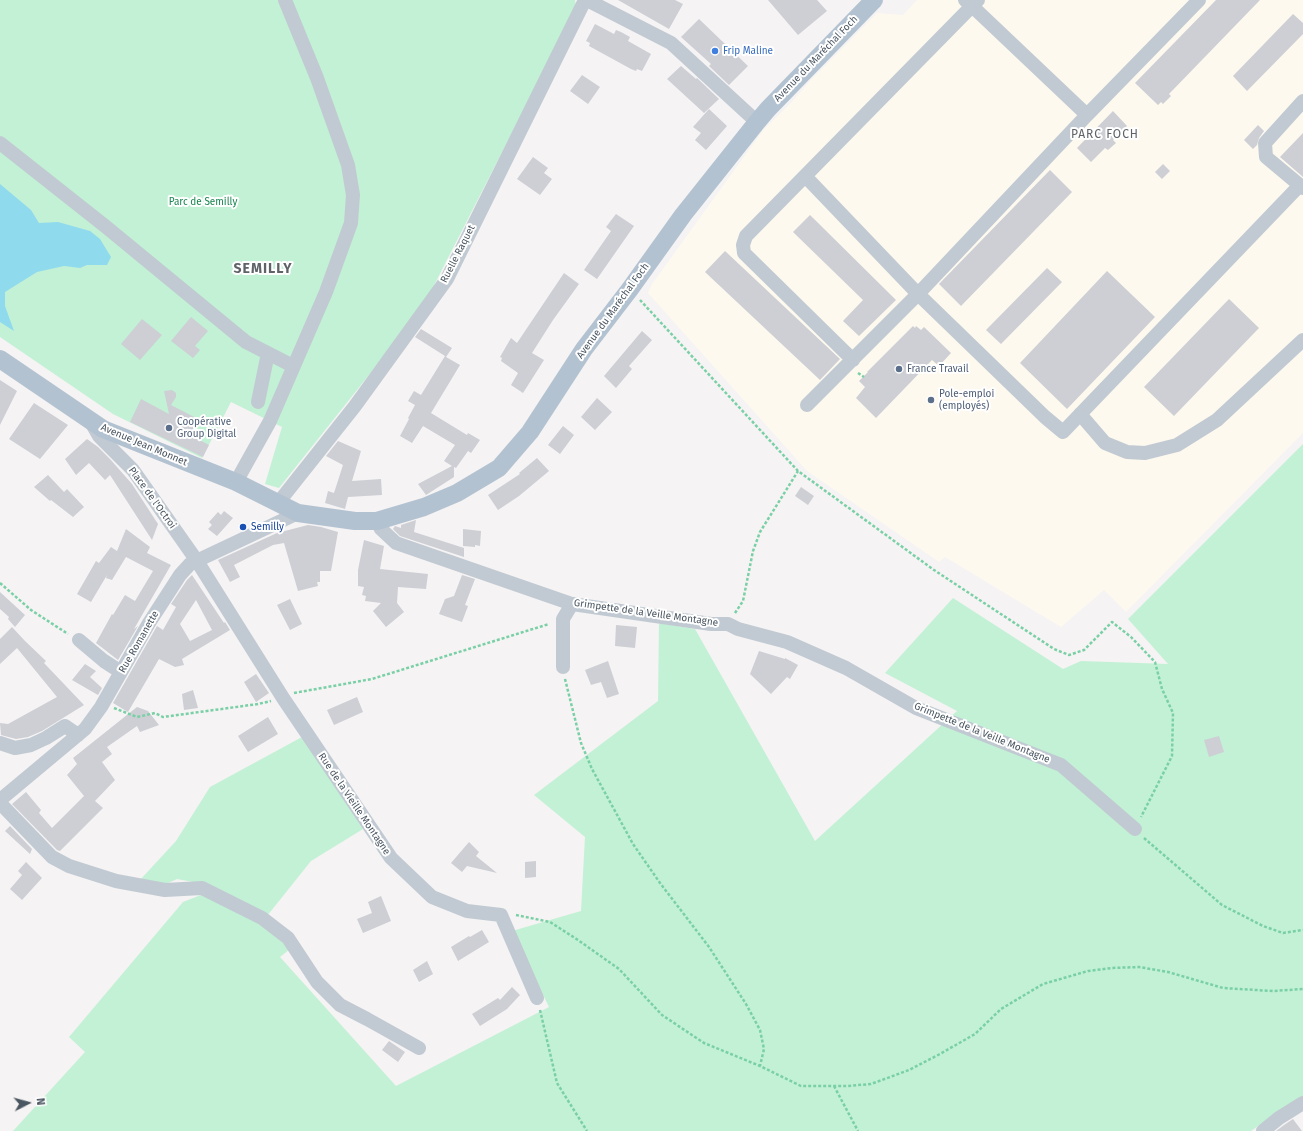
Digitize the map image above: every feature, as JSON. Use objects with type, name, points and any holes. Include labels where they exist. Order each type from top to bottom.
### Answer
[{"type":"main road","name":"Avenue du Maréchal Foch","points":[[298,513],[355,521],[377,521],[424,507],[456,493],[499,468],[530,432],[584,349],[630,289],[683,215],[768,109],[866,3]]},
{"type":"main road","name":"Avenue Jean Monnet","points":[[0,359],[103,429],[236,482],[298,513]]},
{"type":"street","points":[[236,482],[270,421],[326,292],[351,223],[354,195],[346,158],[317,78],[285,0]]},
{"type":"street","points":[[586,0],[671,42],[757,122]]},
{"type":"street","name":"Ruelle Raquet","points":[[278,503],[355,406],[447,279],[586,0]]},
{"type":"street","points":[[808,405],[918,294],[1087,115],[1199,0]]},
{"type":"street","points":[[853,360],[744,253],[743,245],[746,236],[972,2],[1087,115]]},
{"type":"street","points":[[804,176],[918,294],[1045,417],[1063,432],[1302,187],[1266,157],[1265,143],[1303,101]]},
{"type":"street","points":[[0,143],[111,231],[246,342],[293,366]]},
{"type":"street","points":[[1080,414],[1105,443],[1127,452],[1145,452],[1177,444],[1217,420],[1303,340]]},
{"type":"street","points":[[258,402],[268,353]]},
{"type":"street","name":"Place de l'Octroi","points":[[89,420],[99,436],[133,470],[197,561]]},
{"type":"street","name":"Rue Romanette","points":[[0,800],[85,730],[101,707],[149,623],[180,575],[190,564],[298,513]]},
{"type":"street","name":"Grimpette de la Veille Montagne","points":[[377,521],[381,529],[396,543],[572,604],[711,624],[728,624],[738,629],[787,642],[846,668],[916,708],[1061,765],[1134,829]]},
{"type":"street","name":"Rue de la Vieille Montagne","points":[[197,561],[283,698],[391,858],[432,897],[466,911],[501,915]]},
{"type":"street","points":[[563,667],[563,619],[572,604]]},
{"type":"street","points":[[79,640],[104,661],[121,672]]},
{"type":"street","points":[[0,744],[15,748],[31,745],[46,738],[65,726],[78,735]]},
{"type":"street","points":[[0,803],[52,857],[68,866],[116,881],[165,890],[202,888],[262,918],[288,938],[317,982],[340,1005],[419,1048]]},
{"type":"street","points":[[501,915],[537,998]]},
{"type":"street","points":[[1263,1131],[1279,1118],[1303,1103]]},
{"type":"path","points":[[630,289],[798,471],[934,570],[1054,650],[1069,654],[1084,650],[1112,622],[1131,637],[1154,662],[1162,688],[1174,713],[1172,756],[1152,798],[1134,829],[1222,905],[1263,926],[1283,933],[1303,930]]},
{"type":"path","points":[[728,624],[743,601],[754,551],[760,532],[798,471]]},
{"type":"path","points":[[0,583],[31,610],[79,640]]},
{"type":"path","points":[[101,707],[108,710],[113,707],[138,717],[155,713],[163,717],[258,704],[283,698],[297,692],[372,679],[563,619]]},
{"type":"path","points":[[563,667],[581,743],[592,769],[633,844],[660,883],[709,947],[746,1004],[760,1030],[764,1049],[760,1066]]},
{"type":"path","points":[[501,915],[520,915],[550,922],[619,969],[662,1015],[704,1043],[760,1066],[801,1086],[871,1084],[909,1070],[975,1034],[1001,1009],[1043,984],[1088,972],[1112,968],[1139,967],[1168,972],[1223,988],[1273,991],[1303,989]]},
{"type":"path","points":[[537,998],[557,1084],[587,1131]]},
{"type":"path","points":[[834,1086],[858,1131]]},
{"type":"shaded area","name":"PARC FOCH","points":[[917,0],[1303,0],[1303,433],[1126,612],[1104,590],[1061,627],[945,557],[939,562],[807,471],[648,293],[652,284],[764,129],[877,13],[903,15]]},
{"type":"green space","name":"Parc de Semilly","points":[[0,0],[575,0],[576,7],[423,307],[279,488],[265,484],[282,427],[231,402],[202,458],[113,414],[0,337]]},
{"type":"green space","points":[[1303,444],[1303,1096],[1251,1131],[13,1131],[85,1052],[69,1037],[183,902],[201,895],[258,920],[290,949],[280,957],[396,1086],[549,1007],[512,931],[581,911],[585,837],[534,795],[658,701],[659,623],[695,629],[815,841],[957,711],[885,673],[953,598],[1063,669],[1081,661],[1168,664],[1128,619]]},
{"type":"green space","points":[[302,737],[363,829],[311,861],[267,916],[204,884],[177,879],[164,885],[140,880],[176,841],[210,787]]},
{"type":"water","points":[[0,184],[31,210],[39,223],[58,222],[90,231],[100,239],[111,257],[107,265],[87,265],[80,268],[64,266],[37,272],[5,292],[5,306],[14,331],[0,322]]},
{"type":"building","points":[[618,0],[675,0],[683,4],[669,29]]},
{"type":"building","points":[[768,0],[817,0],[827,11],[798,35]]},
{"type":"building","points":[[1216,0],[1260,0],[1169,94],[1171,96],[1163,104],[1161,102],[1158,105],[1135,83]]},
{"type":"building","points":[[1293,14],[1303,23],[1303,34],[1247,91],[1233,76]]},
{"type":"building","name":"Frip Maline","points":[[699,19],[748,66],[729,85],[709,66],[711,64],[681,37]]},
{"type":"building","points":[[595,24],[614,34],[616,30],[621,32],[630,37],[628,41],[651,54],[642,71],[631,69],[589,46],[590,43],[586,41]]},
{"type":"building","points":[[681,66],[696,79],[697,78],[719,99],[704,113],[667,79]]},
{"type":"building","points":[[582,75],[600,87],[588,104],[570,91]]},
{"type":"building","points":[[709,109],[727,126],[706,150],[695,140],[701,133],[693,127]]},
{"type":"building","points":[[1113,111],[1127,126],[1113,140],[1116,143],[1108,150],[1105,148],[1091,162],[1077,148]]},
{"type":"building","points":[[1258,125],[1264,131],[1259,138],[1257,145],[1253,149],[1244,140]]},
{"type":"building","points":[[1303,133],[1303,177],[1280,157]]},
{"type":"building","points":[[533,157],[548,168],[544,173],[552,179],[540,195],[517,179]]},
{"type":"building","points":[[1163,164],[1170,171],[1162,179],[1155,172]]},
{"type":"building","points":[[1050,170],[1072,192],[961,306],[939,284]]},
{"type":"building","points":[[616,214],[634,226],[597,279],[584,270],[611,231],[606,227]]},
{"type":"building","points":[[810,215],[896,300],[859,336],[843,321],[863,300],[793,232]]},
{"type":"building","points":[[725,251],[840,359],[820,380],[705,272]]},
{"type":"building","points":[[1047,268],[1062,282],[1001,344],[986,330]]},
{"type":"building","points":[[1107,271],[1155,317],[1067,409],[1020,363]]},
{"type":"building","points":[[564,273],[579,284],[553,320],[532,353],[544,360],[523,393],[511,385],[518,373],[501,361],[502,358],[500,357],[511,338],[517,343]]},
{"type":"building","points":[[1229,299],[1259,328],[1174,416],[1144,387]]},
{"type":"building","points":[[191,317],[208,331],[195,346],[200,350],[193,358],[171,341]]},
{"type":"building","points":[[142,319],[162,335],[140,360],[121,344]]},
{"type":"building","name":"France Travail","points":[[913,326],[915,328],[916,326],[921,330],[924,327],[951,353],[939,366],[932,360],[876,418],[856,398],[865,387],[859,381]]},
{"type":"building","points":[[421,329],[452,348],[446,357],[460,365],[431,413],[467,435],[468,433],[480,440],[471,453],[468,451],[456,468],[454,467],[454,477],[426,495],[418,484],[452,466],[444,461],[455,445],[423,426],[412,443],[400,436],[415,405],[408,401],[414,391],[421,395],[445,356],[415,337]]},
{"type":"building","points":[[642,331],[652,340],[629,366],[632,369],[616,388],[604,376]]},
{"type":"building","points":[[0,380],[17,391],[0,425]]},
{"type":"building","points":[[172,390],[176,393],[176,397],[171,405],[198,419],[190,435],[209,445],[203,457],[130,422],[141,399],[169,414],[164,391]]},
{"type":"building","points":[[597,398],[612,412],[595,430],[581,417]]},
{"type":"building","points":[[34,403],[68,425],[40,459],[9,439]]},
{"type":"building","points":[[563,426],[574,435],[560,454],[548,445]]},
{"type":"building","points":[[87,439],[110,459],[132,484],[158,524],[152,540],[110,475],[105,480],[89,463],[76,475],[65,459]]},
{"type":"building","points":[[338,441],[361,451],[352,481],[381,479],[382,495],[348,497],[345,509],[325,503],[328,491],[334,493],[343,465],[326,456]]},
{"type":"building","points":[[537,458],[549,471],[519,496],[498,510],[488,495],[520,474],[519,473]]},
{"type":"building","points":[[48,475],[64,492],[67,489],[84,507],[73,517],[51,500],[50,501],[34,487]]},
{"type":"building","points":[[801,487],[814,496],[808,505],[795,496]]},
{"type":"building","points":[[224,511],[233,518],[217,536],[208,529],[212,525],[209,522],[218,512],[221,515]]},
{"type":"building","points":[[416,520],[414,532],[464,548],[464,557],[400,536],[393,529],[395,526],[401,528],[401,525]]},
{"type":"building","points":[[308,525],[338,532],[331,571],[320,571],[320,582],[317,582],[318,586],[298,591],[284,543],[273,545],[234,565],[240,577],[230,582],[218,560],[277,533]]},
{"type":"building","points":[[126,529],[150,547],[147,553],[171,565],[118,660],[96,643],[112,614],[113,615],[125,595],[135,601],[153,571],[126,557],[112,580],[106,578],[107,575],[91,602],[77,594],[96,561],[99,563],[111,547],[117,551]]},
{"type":"building","points":[[463,529],[481,531],[480,546],[463,546]]},
{"type":"building","points":[[364,540],[384,546],[380,569],[428,574],[426,589],[398,587],[397,603],[404,612],[386,627],[373,611],[381,603],[365,601],[366,596],[362,595],[364,587],[358,586],[358,570]]},
{"type":"building","points":[[192,575],[230,630],[182,659],[184,665],[175,667],[159,659],[128,712],[113,703],[157,626],[163,630],[176,607],[171,604]],"holes":[[[196,600],[212,630],[190,641],[180,624]]]},
{"type":"building","points":[[462,575],[475,579],[465,605],[468,606],[462,622],[439,614],[445,599],[454,596]]},
{"type":"building","points":[[0,592],[25,615],[15,627],[8,619],[9,617],[0,609]]},
{"type":"building","points":[[290,599],[302,624],[290,630],[277,605]]},
{"type":"building","points":[[616,625],[637,627],[635,648],[615,646]]},
{"type":"building","points":[[12,627],[46,661],[44,663],[84,705],[42,731],[28,737],[16,739],[1,735],[0,723],[8,724],[57,697],[17,648],[0,664],[0,639]]},
{"type":"building","points":[[759,651],[785,658],[798,665],[790,679],[787,677],[771,694],[750,674]]},
{"type":"building","points":[[608,661],[619,694],[607,698],[601,682],[591,685],[585,670]]},
{"type":"building","points":[[85,664],[96,671],[90,677],[102,688],[98,695],[72,680]]},
{"type":"building","points":[[256,674],[269,693],[256,702],[244,682]]},
{"type":"building","points":[[193,690],[198,708],[184,710],[182,694]]},
{"type":"building","points":[[357,697],[363,712],[334,725],[327,710]]},
{"type":"building","points":[[137,707],[148,711],[159,725],[140,732],[137,726],[107,747],[112,754],[102,762],[115,780],[95,801],[103,808],[60,851],[57,850],[12,804],[26,792],[41,810],[39,813],[52,828],[84,796],[67,775],[77,764],[73,758]]},
{"type":"building","points":[[268,717],[278,734],[248,752],[238,736]]},
{"type":"building","points":[[1219,736],[1224,752],[1209,757],[1204,740]]},
{"type":"building","points":[[10,826],[32,849],[30,854],[5,831]]},
{"type":"building","points":[[469,842],[479,852],[476,856],[497,873],[467,866],[462,872],[451,863]]},
{"type":"building","points":[[536,861],[536,877],[525,878],[525,862]]},
{"type":"building","points":[[26,862],[42,878],[22,900],[10,889],[22,875],[18,871]]},
{"type":"building","points":[[381,896],[391,921],[363,933],[357,919],[372,913],[368,902]]},
{"type":"building","points":[[482,930],[489,942],[458,961],[451,947]]},
{"type":"building","points":[[427,961],[433,974],[419,982],[413,970]]},
{"type":"building","points":[[512,987],[520,995],[507,1009],[480,1026],[472,1014],[498,998],[500,1000]]},
{"type":"building","points":[[389,1041],[405,1052],[398,1062],[382,1050]]},
{"type":"building","points":[[1293,1119],[1302,1131],[1276,1131],[1284,1125]]},
{"type":"place","name":"Frip Maline","points":[[715,51]]},
{"type":"place","name":"France Travail","points":[[899,369]]},
{"type":"place","name":"Pole-emploi (employés)","points":[[931,400]]},
{"type":"place","name":"Coopérative Group Digital","points":[[169,428]]},
{"type":"place","name":"Semilly","points":[[243,527]]},
{"type":"district","name":"PARC FOCH","points":[[1105,135]]},
{"type":"district","name":"SEMILLY","points":[[263,269]]}]
